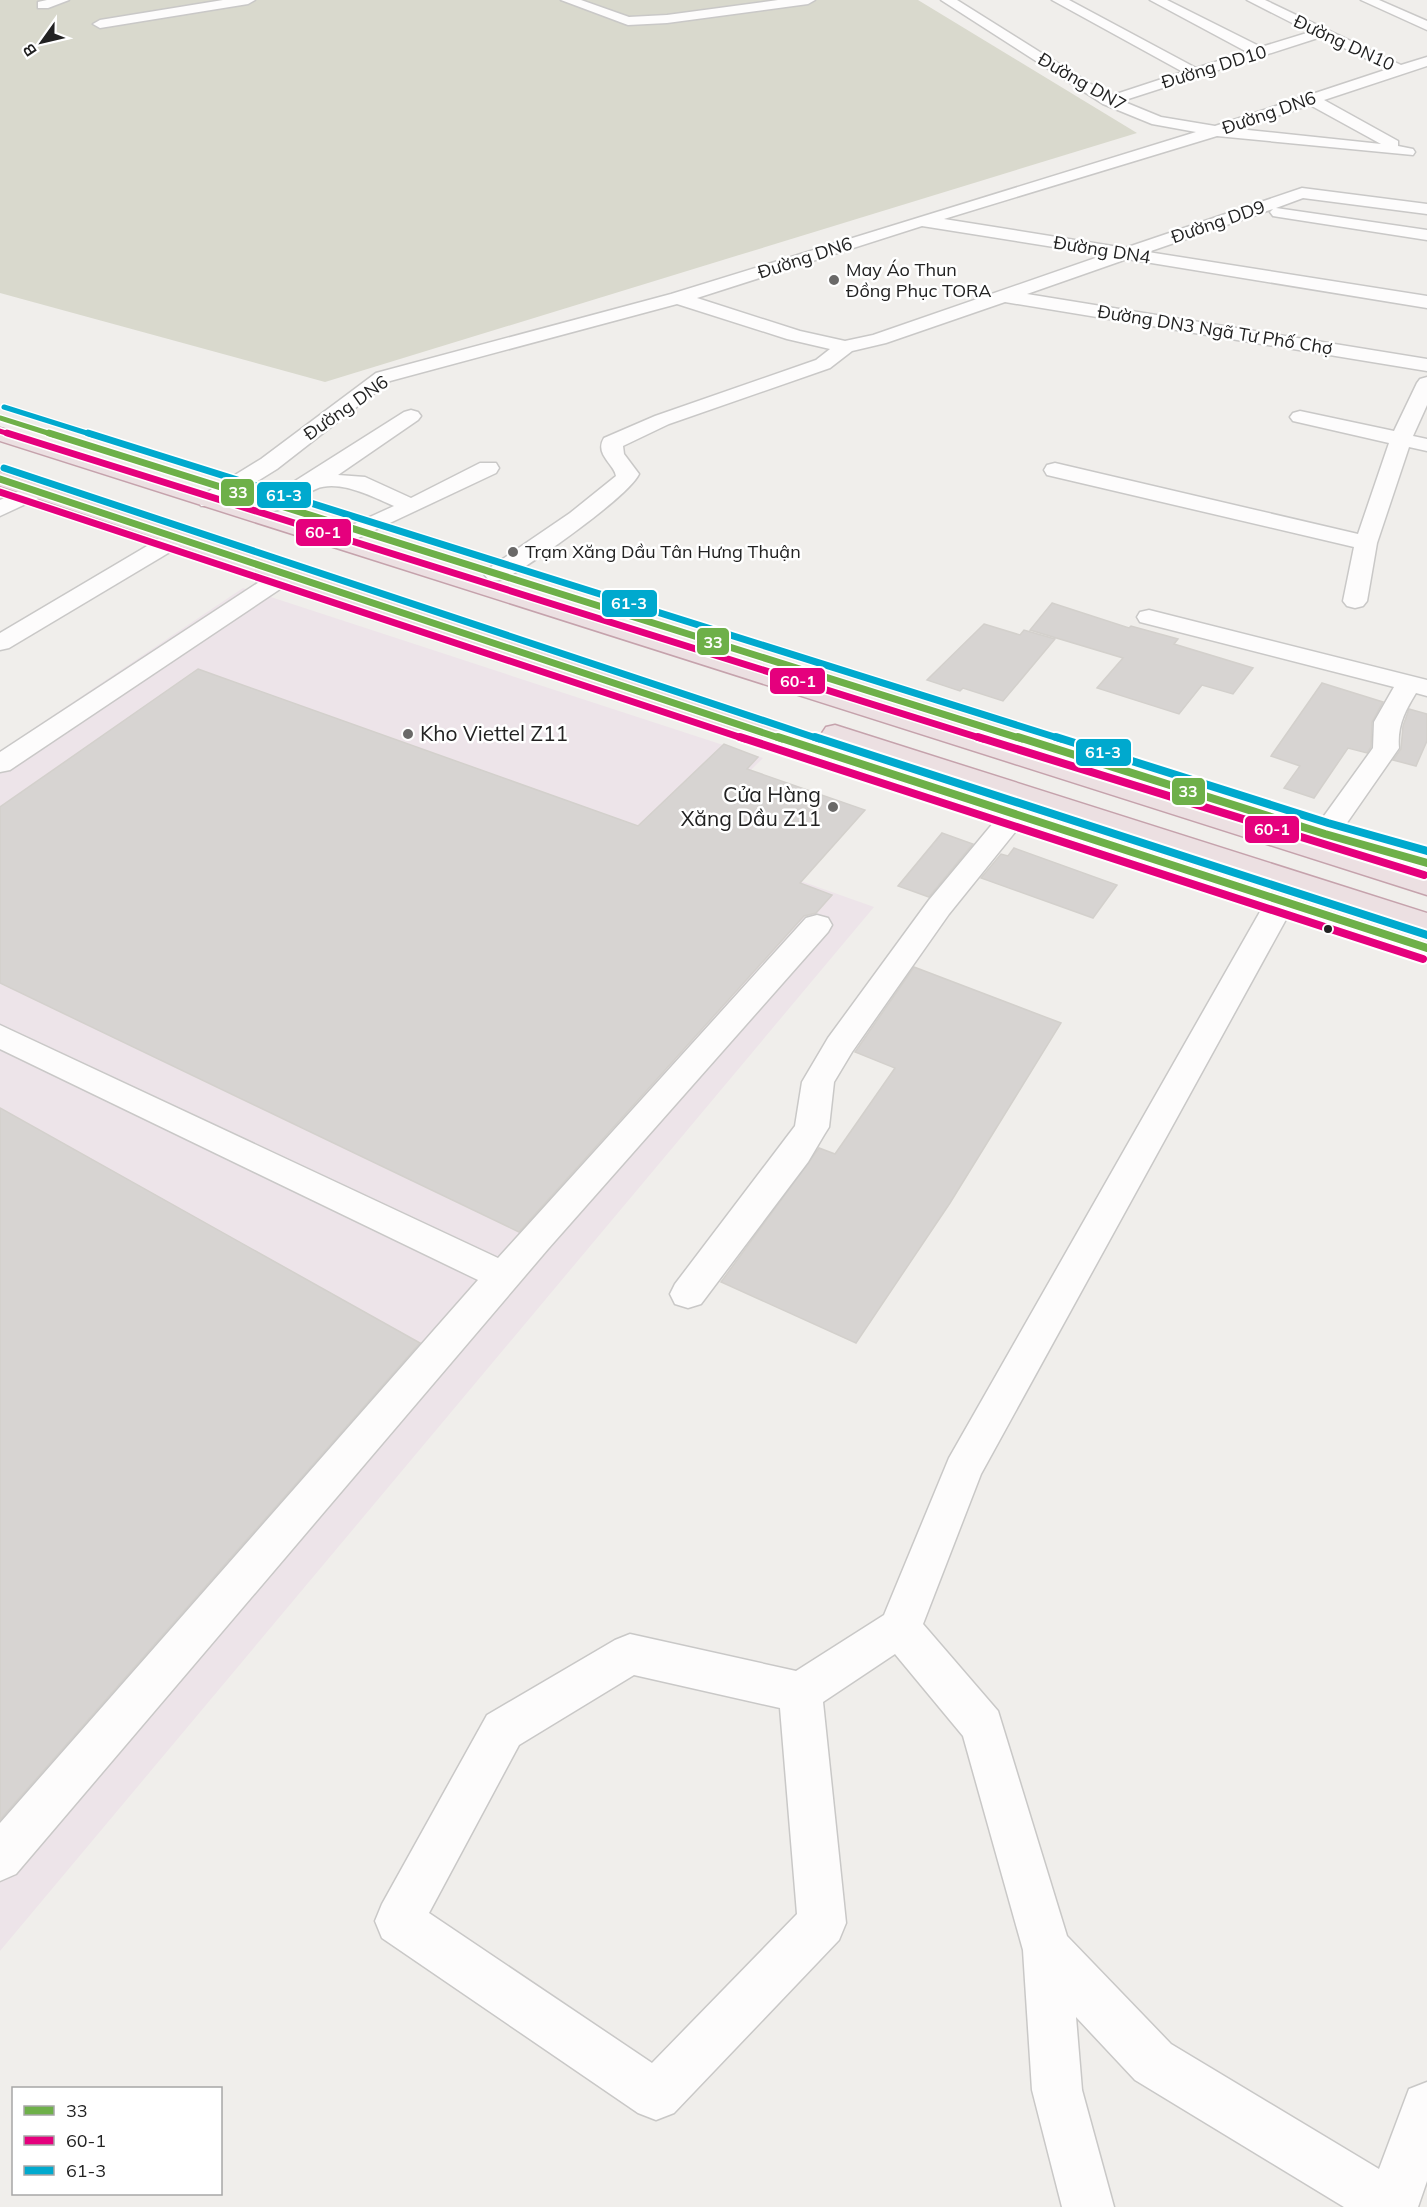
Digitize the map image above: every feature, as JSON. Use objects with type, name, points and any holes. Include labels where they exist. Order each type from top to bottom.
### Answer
[{"type":"highway","points":[[0,418],[218,496],[1427,886]]},
{"type":"highway","points":[[0,434],[218,496],[273,505],[1325,834],[1427,863]]},
{"type":"highway","points":[[0,462],[45,485],[177,538],[1014,816],[1280,903],[1427,948]]},
{"type":"highway","points":[[0,479],[45,485],[1427,923]]},
{"type":"street","points":[[43,6],[62,0]]},
{"type":"street","points":[[141,0],[171,14]]},
{"type":"street","points":[[100,24],[248,0]]},
{"type":"street","points":[[568,0],[628,21],[667,19],[808,0]]},
{"type":"street","name":"Đường DN7","points":[[948,0],[1108,101],[1156,121],[1216,131],[1427,155]]},
{"type":"street","points":[[1059,0],[1195,73]]},
{"type":"street","points":[[1157,0],[1261,53]]},
{"type":"street","name":"Đường DN10","points":[[1254,0],[1320,33],[1401,69]]},
{"type":"street","points":[[1368,0],[1427,26]]},
{"type":"street","name":"Đường DD10","points":[[1108,101],[1320,33]]},
{"type":"street","name":"Đường DN6","points":[[218,496],[269,464],[383,378],[678,298],[1216,131],[1427,61]]},
{"type":"street","points":[[1310,99],[1407,152]]},
{"type":"street","name":"Đường DD9","points":[[845,347],[879,339],[1302,193],[1427,209]]},
{"type":"street","points":[[1257,209],[1427,235]]},
{"type":"street","name":"Đường DN4","points":[[920,221],[1427,302]]},
{"type":"street","name":"Đường DN3 Ngã Tư Phố Chợ","points":[[1002,296],[1427,366]]},
{"type":"street","points":[[678,298],[794,335],[845,347]]},
{"type":"street","points":[[496,574],[578,518],[626,480],[628,474],[613,455],[612,443],[662,420],[823,364],[845,347]]},
{"type":"street","points":[[1355,601],[1366,543],[1401,439],[1427,383]]},
{"type":"street","points":[[273,505],[314,481],[411,416]]},
{"type":"street","points":[[1300,417],[1427,445]]},
{"type":"street","points":[[358,531],[488,468]]},
{"type":"street","points":[[1055,470],[1366,543]]},
{"type":"street","points":[[314,481],[357,482],[412,506]]},
{"type":"street","points":[[0,509],[45,485]]},
{"type":"street","points":[[0,643],[177,538]]},
{"type":"street","points":[[0,764],[288,574]]},
{"type":"street","points":[[1149,617],[1418,686],[1384,726],[1383,737],[1386,748],[1380,759],[1325,834]]},
{"type":"street","points":[[688,1294],[796,1153],[813,1127],[818,1082],[839,1046],[939,907],[1014,816]]},
{"type":"street","points":[[800,1692],[822,1923],[656,2095],[399,1920],[503,1730],[630,1654],[800,1692],[900,1628],[963,1470],[1280,903]]},
{"type":"street","points":[[0,1858],[503,1276],[817,926]]},
{"type":"street","points":[[0,1036],[503,1276]]},
{"type":"street","points":[[900,1628],[982,1726],[1047,1950],[1057,2090],[1088,2207]]},
{"type":"street","points":[[1047,1950],[1154,2062],[1392,2206],[1427,2107]]},
{"type":"shaded area","points":[[0,0],[918,0],[1137,133],[325,382],[0,293]]},
{"type":"shaded area","points":[[243,588],[763,758],[682,839],[874,907],[0,1951],[0,751]]},
{"type":"building","points":[[1052,603],[1129,628],[1131,626],[1178,639],[1174,644],[1253,668],[1233,694],[1202,685],[1179,714],[1097,688],[1123,658],[1030,630]]},
{"type":"building","points":[[984,624],[1020,635],[1024,630],[1055,639],[1003,701],[963,688],[960,691],[927,680]]},
{"type":"building","points":[[198,669],[638,826],[724,744],[758,757],[747,769],[865,810],[800,883],[832,895],[816,913],[804,916],[519,1232],[0,983],[0,807]]},
{"type":"building","points":[[1322,683],[1383,702],[1372,722],[1371,747],[1367,753],[1348,748],[1314,798],[1284,788],[1300,766],[1271,756]]},
{"type":"building","points":[[1409,709],[1427,714],[1427,741],[1416,766],[1393,760],[1401,749],[1403,726]]},
{"type":"building","points":[[942,833],[973,844],[929,897],[898,886]]},
{"type":"building","points":[[1014,848],[1117,885],[1093,918],[981,878],[1001,854],[1008,856]]},
{"type":"building","points":[[914,967],[1061,1023],[950,1203],[856,1343],[721,1282],[819,1148],[835,1154],[895,1068],[855,1052]]},
{"type":"building","points":[[0,1108],[420,1343],[0,1820]]},
{"type":"transit line","name":"61-3","points":[[4,407],[1328,823],[1427,851]]},
{"type":"transit line","name":"33","points":[[0,418],[1325,834],[1427,863]]},
{"type":"transit line","name":"60-1","points":[[0,431],[1321,845],[1424,875]]},
{"type":"transit line","name":"61-3","points":[[4,468],[1018,805],[1427,935]]},
{"type":"transit line","name":"33","points":[[0,479],[1014,816],[1427,948]]},
{"type":"transit line","name":"60-1","points":[[0,492],[1010,827],[1423,959]]},
{"type":"place","name":"May Áo Thun Đồng Phục TORA","points":[[834,280]]},
{"type":"place","name":"Trạm Xăng Dầu Tân Hưng Thuận","points":[[513,552]]},
{"type":"place","name":"Kho Viettel Z11","points":[[408,734]]},
{"type":"place","name":"Cửa Hàng Xăng Dầu Z11","points":[[833,807]]}]
